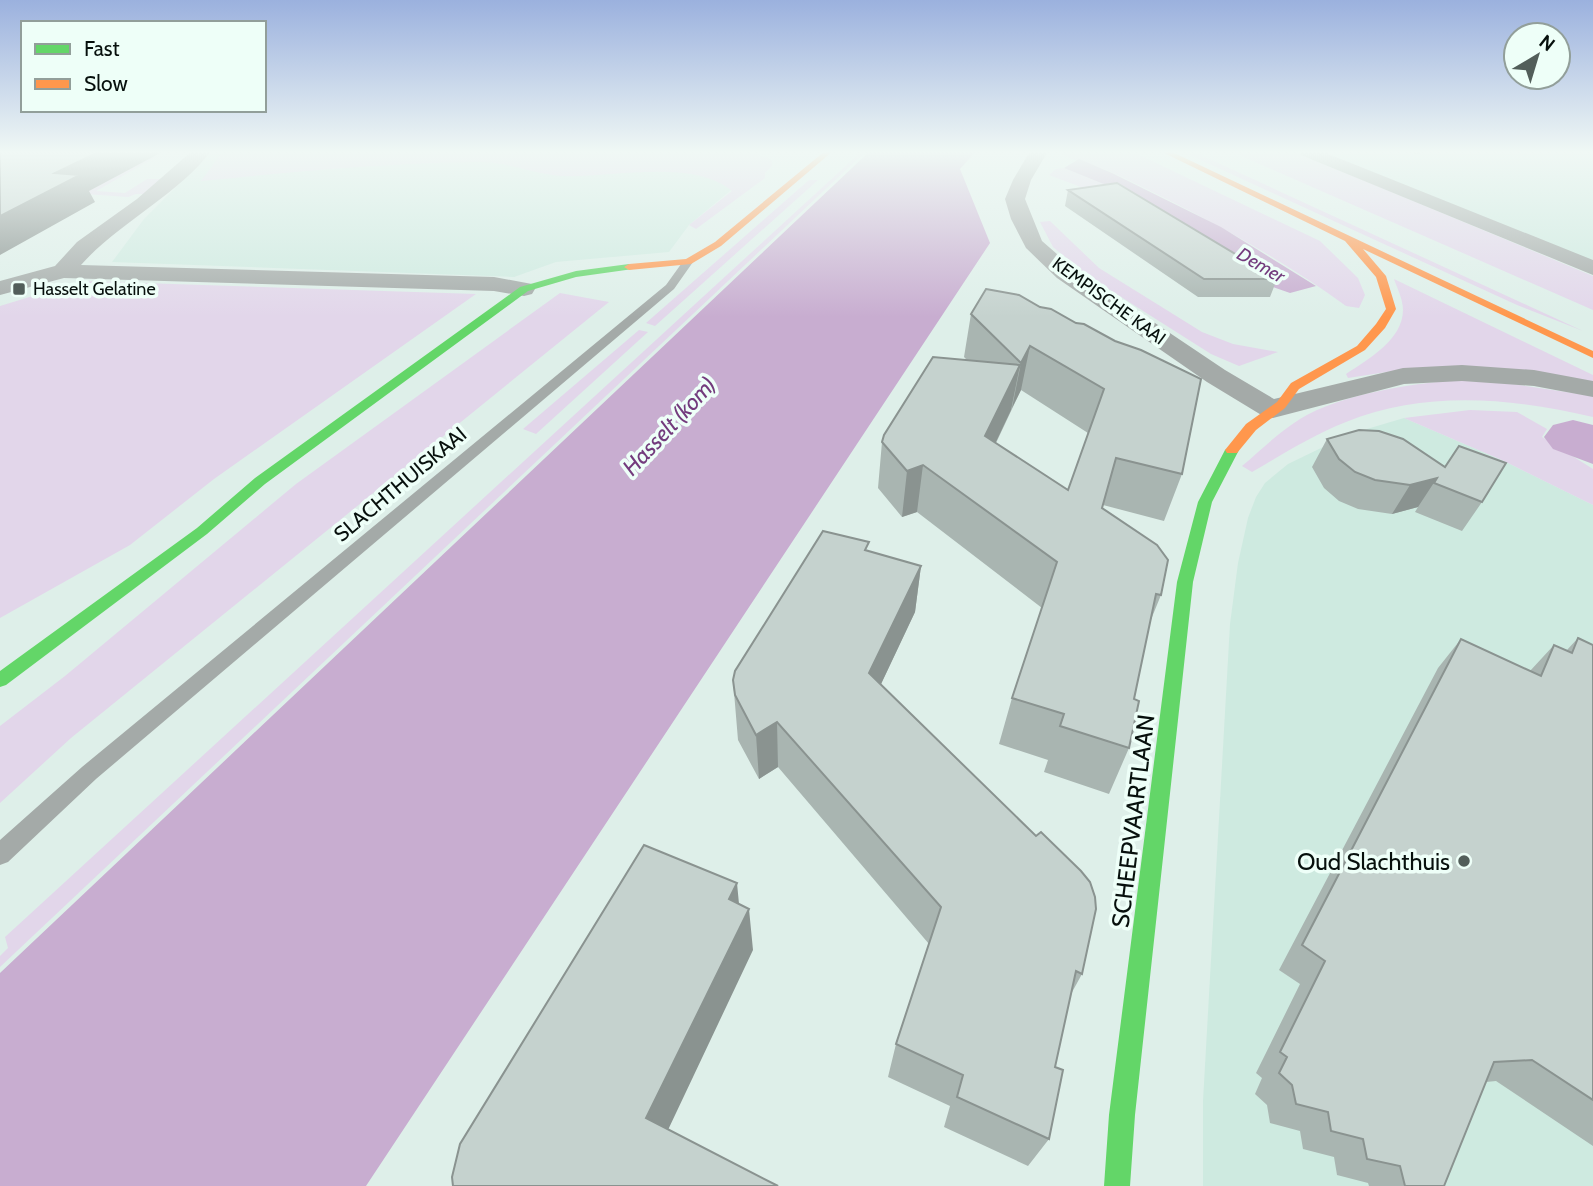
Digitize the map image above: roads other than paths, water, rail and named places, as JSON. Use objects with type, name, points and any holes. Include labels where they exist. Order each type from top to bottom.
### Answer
[{"type":"main road","name":"SLACHTHUISKAAI","points":[[688,262],[718,244],[763,206]]},
{"type":"main road","points":[[1282,206],[1593,355]]},
{"type":"main road","points":[[1277,408],[1295,386],[1354,355],[1378,334],[1391,309],[1381,276],[1348,237]]},
{"type":"main road","points":[[0,680],[202,531],[260,481],[524,289],[573,273],[688,262]]},
{"type":"main road","name":"SCHEEPVAARTLAAN","points":[[1116,1186],[1125,1088],[1185,582],[1203,506],[1219,466],[1250,428],[1277,408]]},
{"type":"street","points":[[63,271],[85,247],[140,206]]},
{"type":"street","name":"KEMPISCHE KAAI","points":[[1017,206],[1034,244],[1065,273],[1210,372],[1277,408]]},
{"type":"street","points":[[1442,206],[1593,268]]},
{"type":"street","points":[[0,288],[63,271],[494,284],[524,289]]},
{"type":"street","points":[[1277,408],[1403,376],[1462,373],[1534,379],[1593,389]]},
{"type":"lane","name":"SLACHTHUISKAAI","points":[[0,855],[89,773],[670,287],[688,262]]},
{"type":"water","name":"Hasselt (kom)","points":[[811,206],[975,206],[990,243],[366,1186],[0,1186],[0,973]]},
{"type":"water","points":[[1143,206],[1179,206],[1221,227],[1316,286],[1290,293],[1261,283]]},
{"type":"waterway","name":"Demer","points":[[1573,437],[1593,446]]},
{"type":"place","name":"Hasselt Gelatine","points":[[19,289]]},
{"type":"place","name":"Oud Slachthuis","points":[[1464,861]]}]
